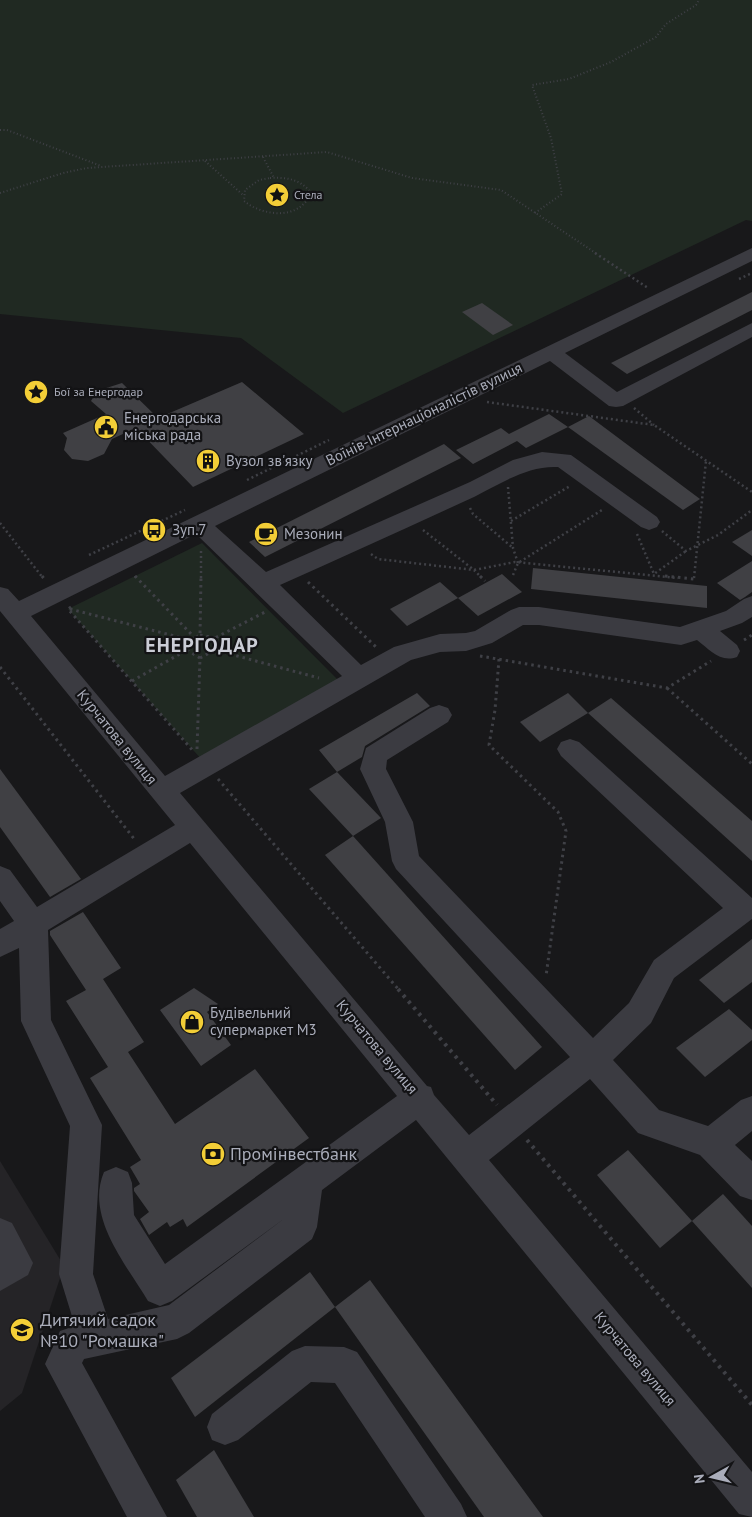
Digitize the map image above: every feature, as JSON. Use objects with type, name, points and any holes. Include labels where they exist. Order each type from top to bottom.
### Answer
[{"type":"street","name":"Воїнів-Інтернаціоналістів вулиця","points":[[8,604],[63,602],[552,352],[752,254]]},
{"type":"street","points":[[552,352],[616,401],[752,329]]},
{"type":"street","points":[[263,583],[360,679]]},
{"type":"street","name":"Курчатова вулиця","points":[[8,604],[161,791],[420,1098],[752,1501]]},
{"type":"street","points":[[161,791],[403,654],[440,643],[466,642],[483,636],[519,616],[539,616],[681,636],[734,617],[752,605]]},
{"type":"street","points":[[700,629],[728,651]]},
{"type":"street","points":[[439,715],[375,754],[373,769],[400,822],[406,861],[649,1122],[710,1142],[752,1184]]},
{"type":"street","points":[[468,1156],[592,1059],[640,1013],[664,969],[744,909],[570,749]]},
{"type":"street","points":[[0,944],[192,828]]},
{"type":"street","points":[[0,878],[32,925],[36,1021],[86,1126],[76,1274],[97,1340]]},
{"type":"street","points":[[116,1183],[118,1219],[160,1289],[420,1098]]},
{"type":"street","points":[[710,1142],[712,1143],[752,1110]]},
{"type":"street","points":[[148,1517],[64,1364],[72,1344],[177,1321],[300,1228],[307,1181]]},
{"type":"street","points":[[0,1235],[16,1263],[0,1274]]},
{"type":"street","points":[[225,1427],[305,1364],[344,1365],[448,1517]]},
{"type":"lane","points":[[206,530],[263,583],[408,519],[521,465],[542,459],[564,460],[649,522]]},
{"type":"path","points":[[535,213],[562,194],[559,168],[544,112],[532,85],[568,79],[611,62],[656,37],[666,24],[696,5],[699,0]]},
{"type":"path","points":[[0,130],[6,130],[101,166]]},
{"type":"path","points":[[0,193],[63,173],[101,166],[327,152],[412,178],[501,190],[648,288]]},
{"type":"path","points":[[263,157],[274,178]]},
{"type":"path","points":[[205,161],[243,195],[248,206],[266,212],[276,213],[297,209],[310,199],[311,193],[301,182],[292,179],[274,178],[251,184],[243,195]]},
{"type":"path","points":[[622,398],[654,425],[752,492]]},
{"type":"path","points":[[479,407],[488,402],[654,425]]},
{"type":"path","points":[[354,543],[378,559],[474,570],[518,563],[694,578],[706,461]]},
{"type":"path","points":[[505,474],[510,493],[513,548],[518,563]]},
{"type":"path","points":[[511,521],[586,476]]},
{"type":"path","points":[[462,494],[473,514],[513,548]]},
{"type":"path","points":[[513,575],[518,563],[559,538],[616,498]]},
{"type":"path","points":[[654,574],[686,551],[718,534],[752,510]]},
{"type":"path","points":[[408,519],[485,580]]},
{"type":"path","points":[[654,574],[636,533],[649,522],[686,551]]},
{"type":"path","points":[[0,523],[63,602],[197,754],[200,658]]},
{"type":"path","points":[[200,636],[202,543],[206,530]]},
{"type":"path","points":[[296,568],[391,660]]},
{"type":"path","points":[[126,580],[143,572]]},
{"type":"path","points":[[135,576],[195,638]]},
{"type":"path","points":[[63,602],[77,605]]},
{"type":"path","points":[[63,602],[190,640],[200,636],[215,638],[284,603]]},
{"type":"path","points":[[667,688],[752,635]]},
{"type":"path","points":[[215,638],[215,650]]},
{"type":"path","points":[[132,681],[188,650],[190,640]]},
{"type":"path","points":[[188,650],[200,658]]},
{"type":"path","points":[[200,658],[215,650],[322,678]]},
{"type":"path","points":[[473,655],[667,688],[752,764]]},
{"type":"path","points":[[499,659],[495,710],[489,744],[558,812],[566,831],[542,1006]]},
{"type":"path","points":[[0,667],[147,856]]},
{"type":"path","points":[[206,765],[752,1405]]},
{"type":"shaded area","points":[[0,0],[752,0],[752,221],[746,220],[343,413],[241,338],[0,314]]},
{"type":"shaded area","points":[[202,543],[340,682],[202,760],[68,609]]},
{"type":"shaded area","name":"Дитячий садок №10 \"Ромашка\"","points":[[0,1161],[64,1266],[22,1393],[0,1411]]},
{"type":"building","points":[[752,292],[752,310],[627,374],[611,363]]},
{"type":"building","points":[[482,303],[513,325],[493,335],[462,312]]},
{"type":"building","name":"Вузол зв'язку","points":[[242,382],[304,434],[193,487],[136,428],[112,439],[104,454],[88,461],[72,459],[64,450],[67,438],[63,433],[106,414],[91,401],[97,391],[122,383],[158,418]]},
{"type":"building","points":[[549,414],[568,427],[526,448],[517,441],[473,464],[456,450],[501,428],[509,434]]},
{"type":"building","points":[[589,416],[700,499],[683,510],[568,427]]},
{"type":"building","points":[[444,444],[461,458],[265,557],[249,542]]},
{"type":"building","points":[[752,530],[752,556],[732,542]]},
{"type":"building","points":[[752,561],[752,592],[745,597],[740,600],[717,583]]},
{"type":"building","points":[[533,568],[707,586],[707,608],[531,589]]},
{"type":"building","points":[[502,574],[522,592],[478,616],[458,598]]},
{"type":"building","points":[[440,582],[458,598],[407,626],[390,609]]},
{"type":"building","points":[[417,693],[430,706],[365,746],[362,757],[337,772],[319,750]]},
{"type":"building","points":[[568,693],[588,713],[540,742],[520,722]]},
{"type":"building","points":[[611,698],[752,821],[752,861],[588,713]]},
{"type":"building","points":[[0,769],[81,879],[50,897],[0,827]]},
{"type":"building","points":[[337,772],[381,818],[353,836],[309,789]]},
{"type":"building","points":[[353,836],[542,1047],[515,1070],[325,855]]},
{"type":"building","points":[[83,912],[121,968],[103,979],[144,1042],[128,1052],[175,1124],[255,1069],[309,1138],[187,1227],[183,1219],[170,1227],[167,1222],[149,1235],[140,1219],[149,1212],[134,1191],[134,1188],[140,1184],[130,1167],[141,1160],[90,1078],[108,1067],[66,1001],[86,990],[50,935],[50,931]]},
{"type":"building","points":[[752,939],[752,982],[724,1003],[699,980]]},
{"type":"building","name":"Будівельний супермаркет М3","points":[[194,988],[218,1004],[207,1012],[231,1045],[201,1066],[160,1010]]},
{"type":"building","points":[[729,1009],[752,1030],[752,1040],[705,1077],[676,1048]]},
{"type":"building","points":[[628,1150],[692,1221],[660,1248],[597,1175]]},
{"type":"building","points":[[723,1194],[752,1226],[752,1288],[692,1221]]},
{"type":"building","points":[[310,1272],[335,1307],[195,1417],[171,1378]]},
{"type":"building","points":[[370,1280],[543,1517],[484,1517],[335,1307]]},
{"type":"building","points":[[214,1450],[254,1517],[197,1517],[176,1480]]},
{"type":"place","name":"Стела","points":[[277,195]]},
{"type":"place","name":"Бої за Енергодар","points":[[36,392]]},
{"type":"place","name":"Енергодарська міська рада","points":[[106,427]]},
{"type":"place","name":"Вузол зв'язку","points":[[208,461]]},
{"type":"place","name":"Зуп.7","points":[[154,530]]},
{"type":"place","name":"Мезонин","points":[[266,534]]},
{"type":"place","name":"Будівельний супермаркет М3","points":[[192,1022]]},
{"type":"place","name":"Промінвестбанк","points":[[213,1154]]},
{"type":"place","name":"Дитячий садок №10 \"Ромашка\"","points":[[22,1330]]},
{"type":"district","name":"ЕНЕРГОДАР","points":[[202,645]]}]
